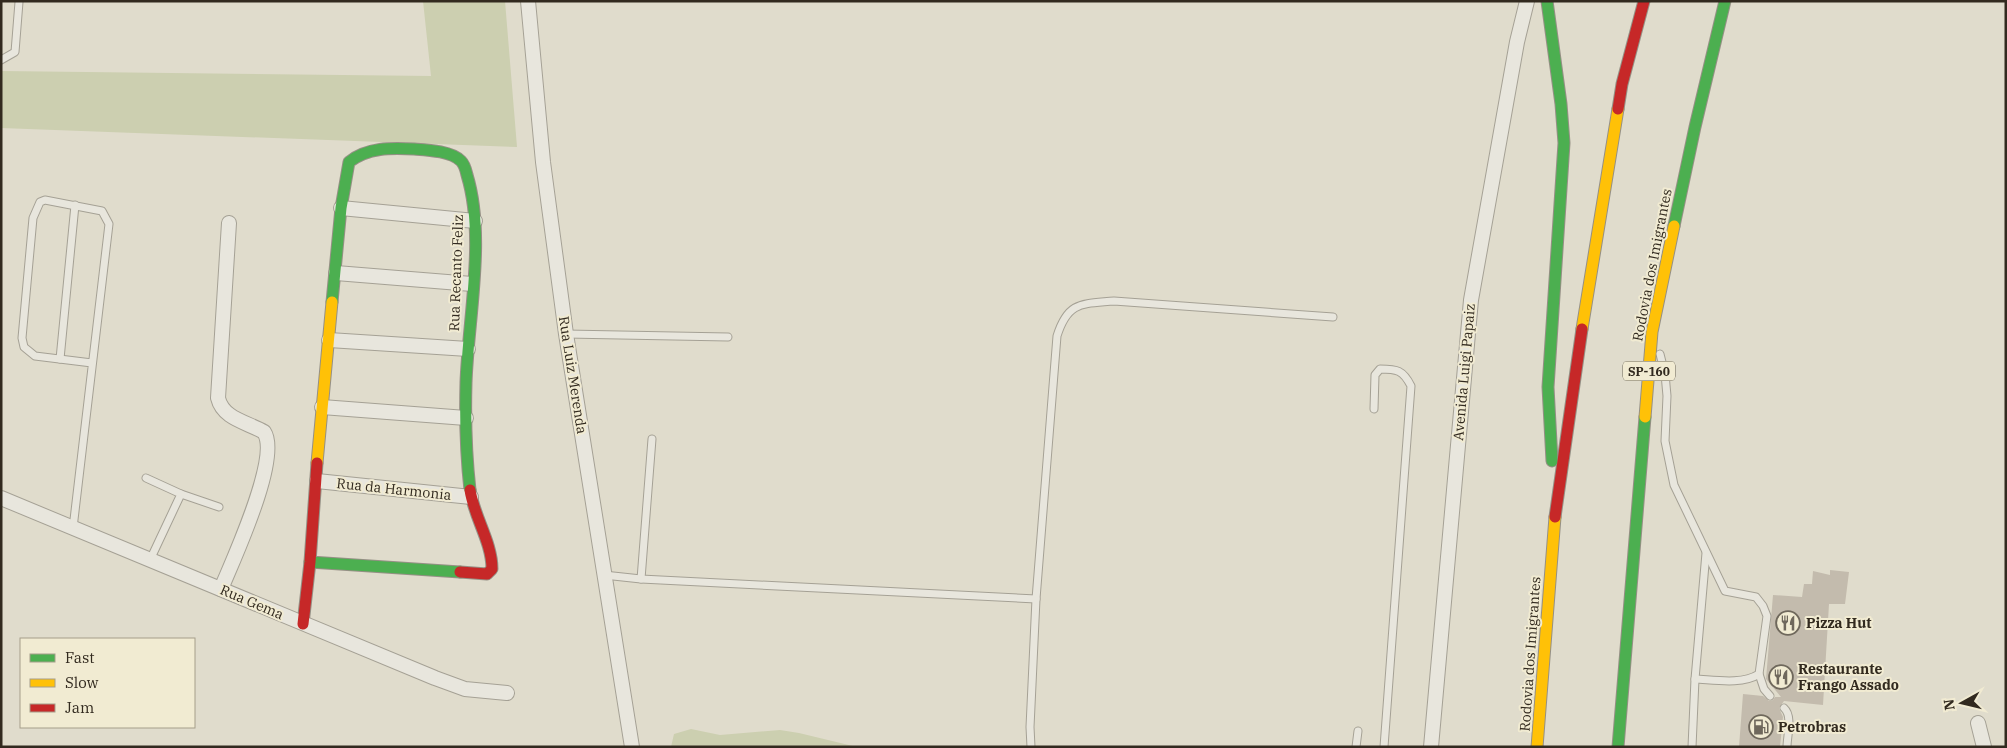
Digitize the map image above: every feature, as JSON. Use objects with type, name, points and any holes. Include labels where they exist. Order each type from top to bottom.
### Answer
[{"type":"main road","points":[[1547,1],[1550,37],[1561,95],[1564,138],[1564,172],[1548,387],[1548,412],[1556,506]]},
{"type":"main road","name":"Rodovia dos Imigrantes","points":[[1537,747],[1556,506],[1593,256],[1622,84],[1644,1]]},
{"type":"main road","name":"Rodovia dos Imigrantes","points":[[1618,747],[1652,332],[1695,127],[1725,1]]},
{"type":"main road","name":"Rua Recanto Feliz","points":[[303,624],[341,208],[349,162],[359,154],[387,148],[441,153],[453,156],[461,162],[466,171],[471,188],[475,221],[466,418],[471,497],[492,560],[492,569],[487,574],[310,562]]},
{"type":"street","name":"Rua Luiz Merenda","points":[[528,1],[543,162],[566,334],[632,747]]},
{"type":"street","name":"Avenida Luigi Papaiz","points":[[1431,747],[1471,300],[1517,42],[1527,1]]},
{"type":"street","points":[[341,208],[475,221]]},
{"type":"street","points":[[221,589],[258,495],[263,477],[268,443],[264,432],[226,414],[218,398],[229,223]]},
{"type":"street","points":[[336,273],[472,284]]},
{"type":"street","points":[[329,340],[468,349]]},
{"type":"street","points":[[322,407],[466,418]]},
{"type":"street","name":"Rua da Harmonia","points":[[317,481],[471,497]]},
{"type":"street","name":"Rua Gema","points":[[1,498],[457,686],[481,691],[507,693]]},
{"type":"street","points":[[1978,723],[1984,747]]},
{"type":"lane","points":[[1,60],[15,52],[19,2]]},
{"type":"lane","points":[[73,528],[109,224],[102,211],[44,200],[40,202],[33,218],[22,338],[24,347],[35,356],[92,363]]},
{"type":"lane","points":[[60,359],[75,205]]},
{"type":"lane","points":[[1031,747],[1030,727],[1036,599],[1058,336],[1063,319],[1072,309],[1085,304],[1114,301],[1333,317]]},
{"type":"lane","points":[[1652,332],[1665,374],[1667,396],[1665,441],[1674,485],[1725,591],[1756,597],[1763,606],[1766,616],[1759,674],[1764,689],[1770,696]]},
{"type":"lane","points":[[566,334],[728,337]]},
{"type":"lane","points":[[1374,409],[1375,375],[1380,369],[1393,369],[1405,375],[1411,386],[1384,747]]},
{"type":"lane","points":[[641,579],[652,439]]},
{"type":"lane","points":[[146,478],[181,494],[219,507]]},
{"type":"lane","points":[[150,560],[181,494]]},
{"type":"lane","points":[[1692,747],[1695,679],[1706,552]]},
{"type":"lane","points":[[603,575],[641,579],[1036,599]]},
{"type":"lane","points":[[1695,679],[1727,680],[1754,677],[1759,674]]},
{"type":"lane","points":[[1784,708],[1787,710],[1789,719],[1787,747]]},
{"type":"lane","points":[[1356,747],[1358,731]]},
{"type":"green space","points":[[423,1],[505,1],[517,147],[1,128],[1,71],[431,76]]},
{"type":"green space","points":[[691,729],[720,735],[780,730],[857,747],[671,747],[674,734]]},
{"type":"building","points":[[1830,570],[1849,572],[1845,604],[1829,604],[1823,705],[1784,701],[1779,708],[1783,717],[1780,747],[1739,747],[1743,694],[1763,696],[1769,701],[1775,697],[1781,697],[1766,679],[1773,595],[1802,597],[1804,584],[1812,584],[1813,571],[1830,575]]},
{"type":"traffic: fast","points":[[1547,1],[1561,104],[1564,143],[1548,387],[1552,461]]},
{"type":"traffic: fast","points":[[1674,226],[1725,1]]},
{"type":"traffic: fast","points":[[332,302],[341,208],[349,162],[372,151],[397,148],[439,152],[451,155],[461,161],[466,170],[472,199],[476,251],[467,358],[466,396],[470,490]]},
{"type":"traffic: fast","points":[[1618,747],[1645,417]]},
{"type":"traffic: fast","points":[[310,562],[460,572]]},
{"type":"traffic: slow","points":[[1582,329],[1618,109]]},
{"type":"traffic: slow","points":[[1645,417],[1652,332],[1674,226]]},
{"type":"traffic: slow","points":[[317,463],[332,302]]},
{"type":"traffic: slow","points":[[1537,747],[1555,517]]},
{"type":"traffic: jam","points":[[1618,109],[1622,84],[1644,1]]},
{"type":"traffic: jam","points":[[1555,517],[1582,329]]},
{"type":"traffic: jam","points":[[303,624],[310,562],[317,463]]},
{"type":"traffic: jam","points":[[460,572],[487,574],[492,569],[489,549],[470,490]]},
{"type":"place","name":"Pizza Hut","points":[[1788,623]]},
{"type":"place","name":"Restaurante Frango Assado","points":[[1781,677]]},
{"type":"place","name":"Petrobras","points":[[1761,727]]}]
